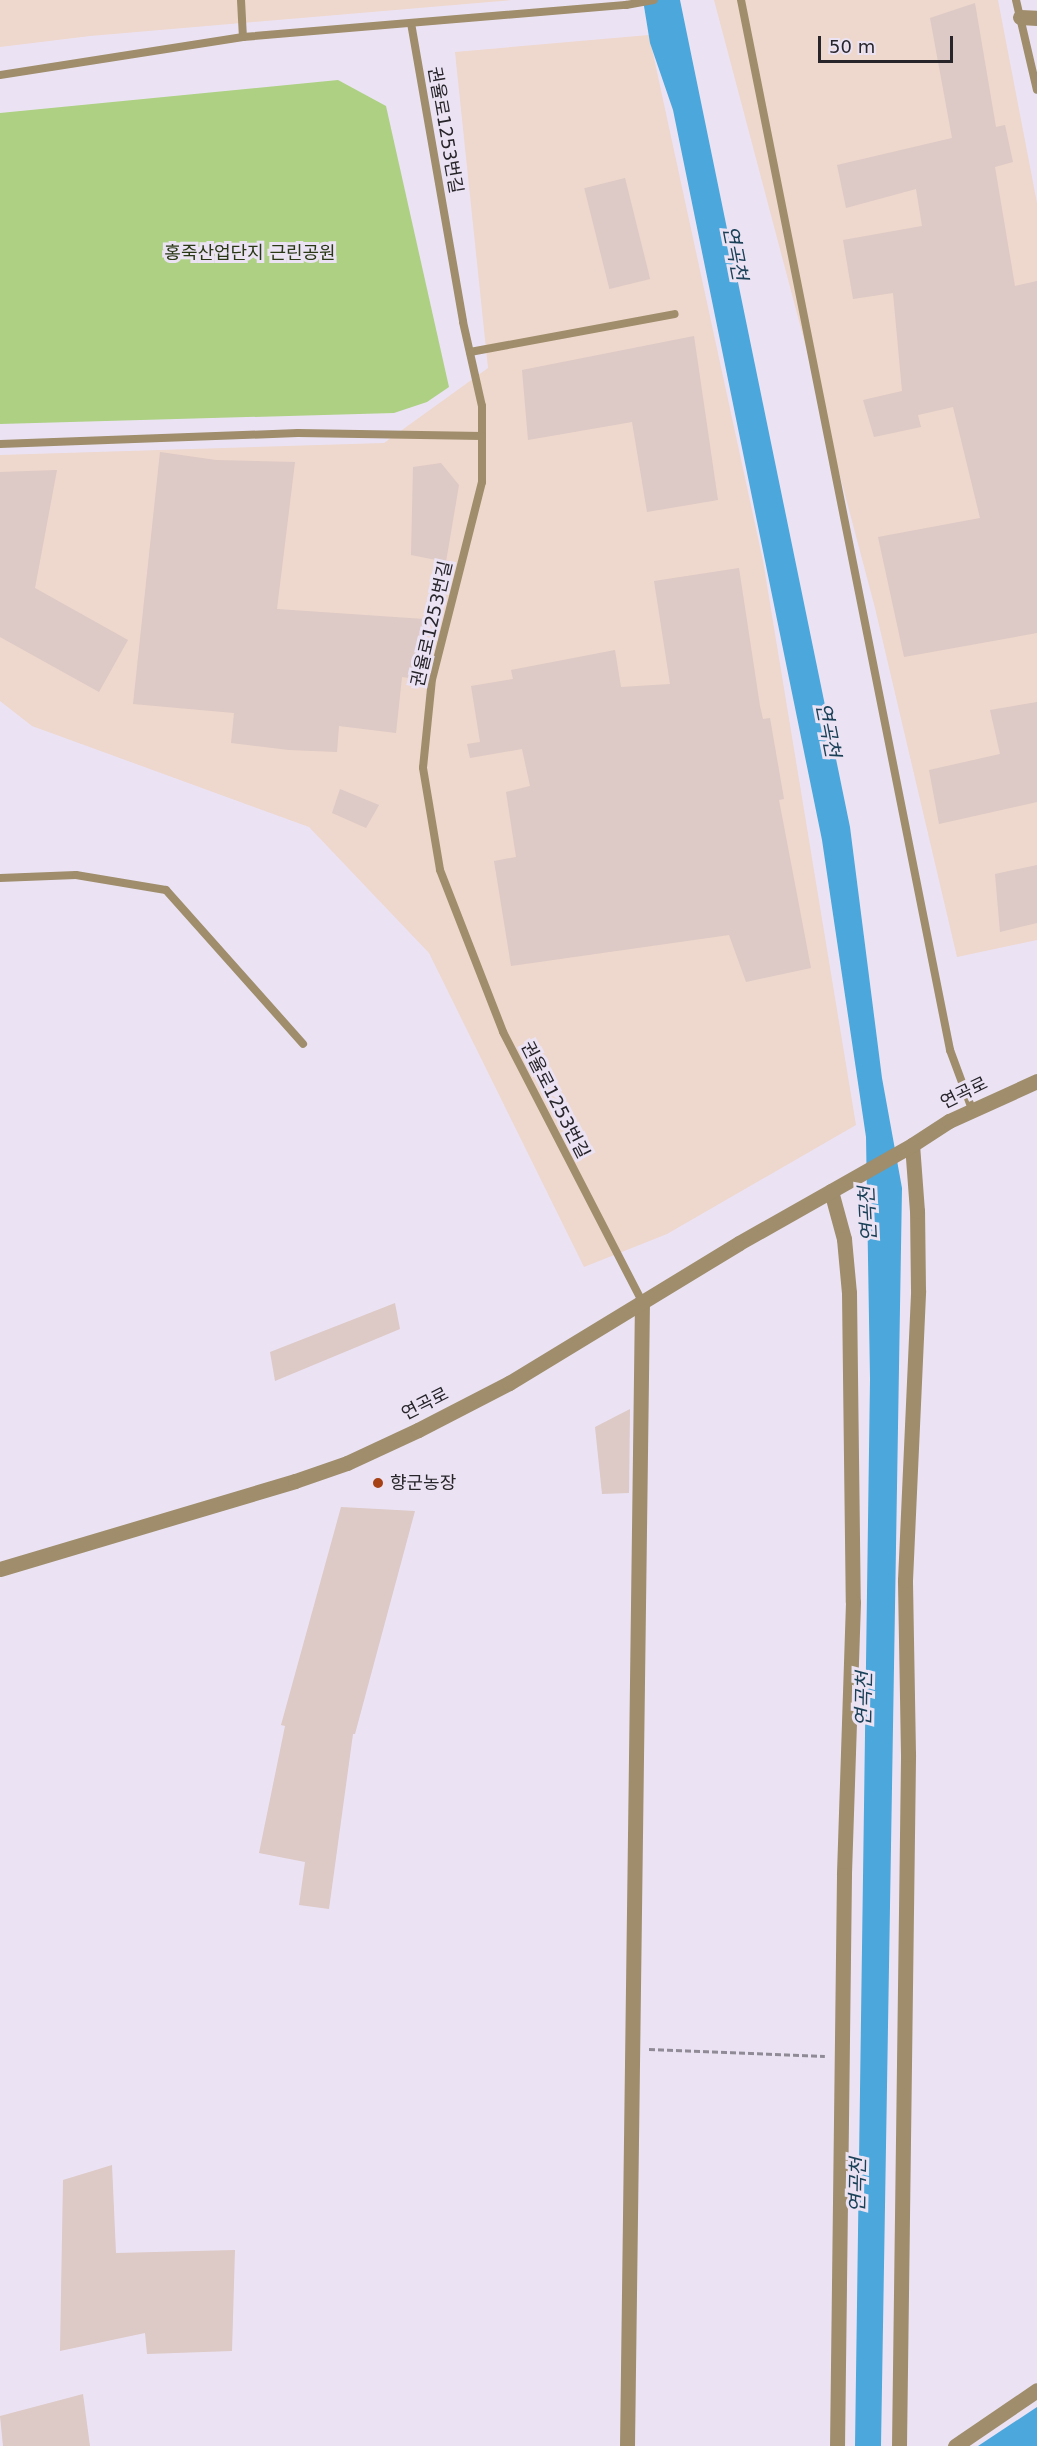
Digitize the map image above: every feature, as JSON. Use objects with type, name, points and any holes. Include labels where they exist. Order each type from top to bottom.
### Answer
[{"type":"street","points":[[1020,17],[1037,18]]},
{"type":"street","name":"연곡로","points":[[0,1569],[238,1499],[347,1463],[509,1383],[642,1301],[972,1109],[1037,1081]]},
{"type":"street","points":[[899,2446],[908,1755],[905,1580],[918,1290],[917,1211],[912,1145]]},
{"type":"street","points":[[831,1191],[844,1239],[849,1293],[853,1602],[842,2056],[837,2446]]},
{"type":"street","points":[[627,2446],[642,1301]]},
{"type":"street","points":[[955,2446],[1037,2390]]},
{"type":"lane","points":[[241,0],[243,37]]},
{"type":"lane","points":[[0,75],[243,37],[626,5],[654,0]]},
{"type":"lane","points":[[741,0],[950,1050],[972,1109]]},
{"type":"lane","points":[[1016,0],[1037,90]]},
{"type":"lane","name":"권율로1253번길","points":[[411,23],[470,352],[482,406],[482,482],[432,679],[423,768],[440,870],[503,1032],[642,1301]]},
{"type":"lane","points":[[470,352],[675,314]]},
{"type":"lane","points":[[0,444],[298,433],[482,436]]},
{"type":"lane","points":[[0,878],[76,875],[166,890],[303,1044]]},
{"type":"path","points":[[632,2048],[842,2056]]},
{"type":"shaded area","points":[[0,0],[512,0],[90,36],[0,47]]},
{"type":"shaded area","points":[[714,0],[998,0],[1037,203],[1037,940],[957,957],[875,608]]},
{"type":"shaded area","points":[[649,35],[763,561],[856,1125],[667,1234],[584,1267],[429,953],[309,827],[32,726],[0,701],[0,455],[384,443],[488,368],[455,52]]},
{"type":"green space","name":"홍죽산업단지 근린공원","points":[[338,80],[386,106],[449,387],[427,402],[394,413],[0,424],[0,113]]},
{"type":"water","name":"연곡천","points":[[643,0],[680,0],[850,827],[882,1078],[902,1188],[881,2446],[855,2446],[870,1379],[866,1137],[822,840],[673,110],[650,43]]},
{"type":"water","points":[[1037,2407],[1037,2446],[978,2446]]},
{"type":"building","points":[[975,3],[996,127],[1005,125],[1013,162],[995,167],[1015,286],[1037,281],[1037,633],[904,657],[878,537],[980,518],[953,407],[918,415],[921,427],[874,437],[863,400],[902,391],[893,293],[853,299],[843,240],[922,226],[916,189],[846,208],[837,165],[952,138],[930,18]]},
{"type":"building","points":[[625,178],[650,279],[609,289],[584,188]]},
{"type":"building","points":[[694,336],[718,500],[647,512],[632,422],[528,440],[522,370]]},
{"type":"building","points":[[160,452],[216,460],[295,462],[277,609],[424,619],[417,679],[402,677],[396,733],[339,726],[337,752],[289,750],[231,743],[234,713],[133,704]]},
{"type":"building","points":[[441,463],[459,485],[446,562],[411,555],[413,467]]},
{"type":"building","points":[[57,470],[35,588],[128,640],[99,692],[0,637],[0,472]]},
{"type":"building","points":[[739,568],[760,706],[763,719],[770,718],[784,799],[779,800],[811,968],[746,982],[729,935],[511,966],[494,861],[516,857],[506,792],[530,786],[522,749],[470,758],[467,744],[480,742],[471,686],[513,679],[511,670],[615,650],[621,687],[670,684],[654,581]]},
{"type":"building","points":[[1037,702],[1037,802],[939,824],[929,770],[1000,754],[990,710]]},
{"type":"building","points":[[340,789],[379,805],[366,828],[332,813]]},
{"type":"building","points":[[1037,865],[1037,923],[1000,932],[995,874]]},
{"type":"building","points":[[395,1303],[400,1329],[275,1381],[270,1352]]},
{"type":"building","points":[[630,1409],[629,1493],[602,1494],[595,1427]]},
{"type":"building","points":[[341,1507],[415,1511],[355,1734],[353,1734],[329,1909],[299,1905],[305,1862],[259,1853],[285,1726],[281,1725]]},
{"type":"building","points":[[112,2165],[116,2253],[235,2250],[232,2351],[147,2354],[145,2333],[60,2351],[63,2180]]},
{"type":"building","points":[[83,2394],[90,2446],[3,2446],[0,2416]]},
{"type":"place","name":"향군농장","points":[[378,1483]]}]
